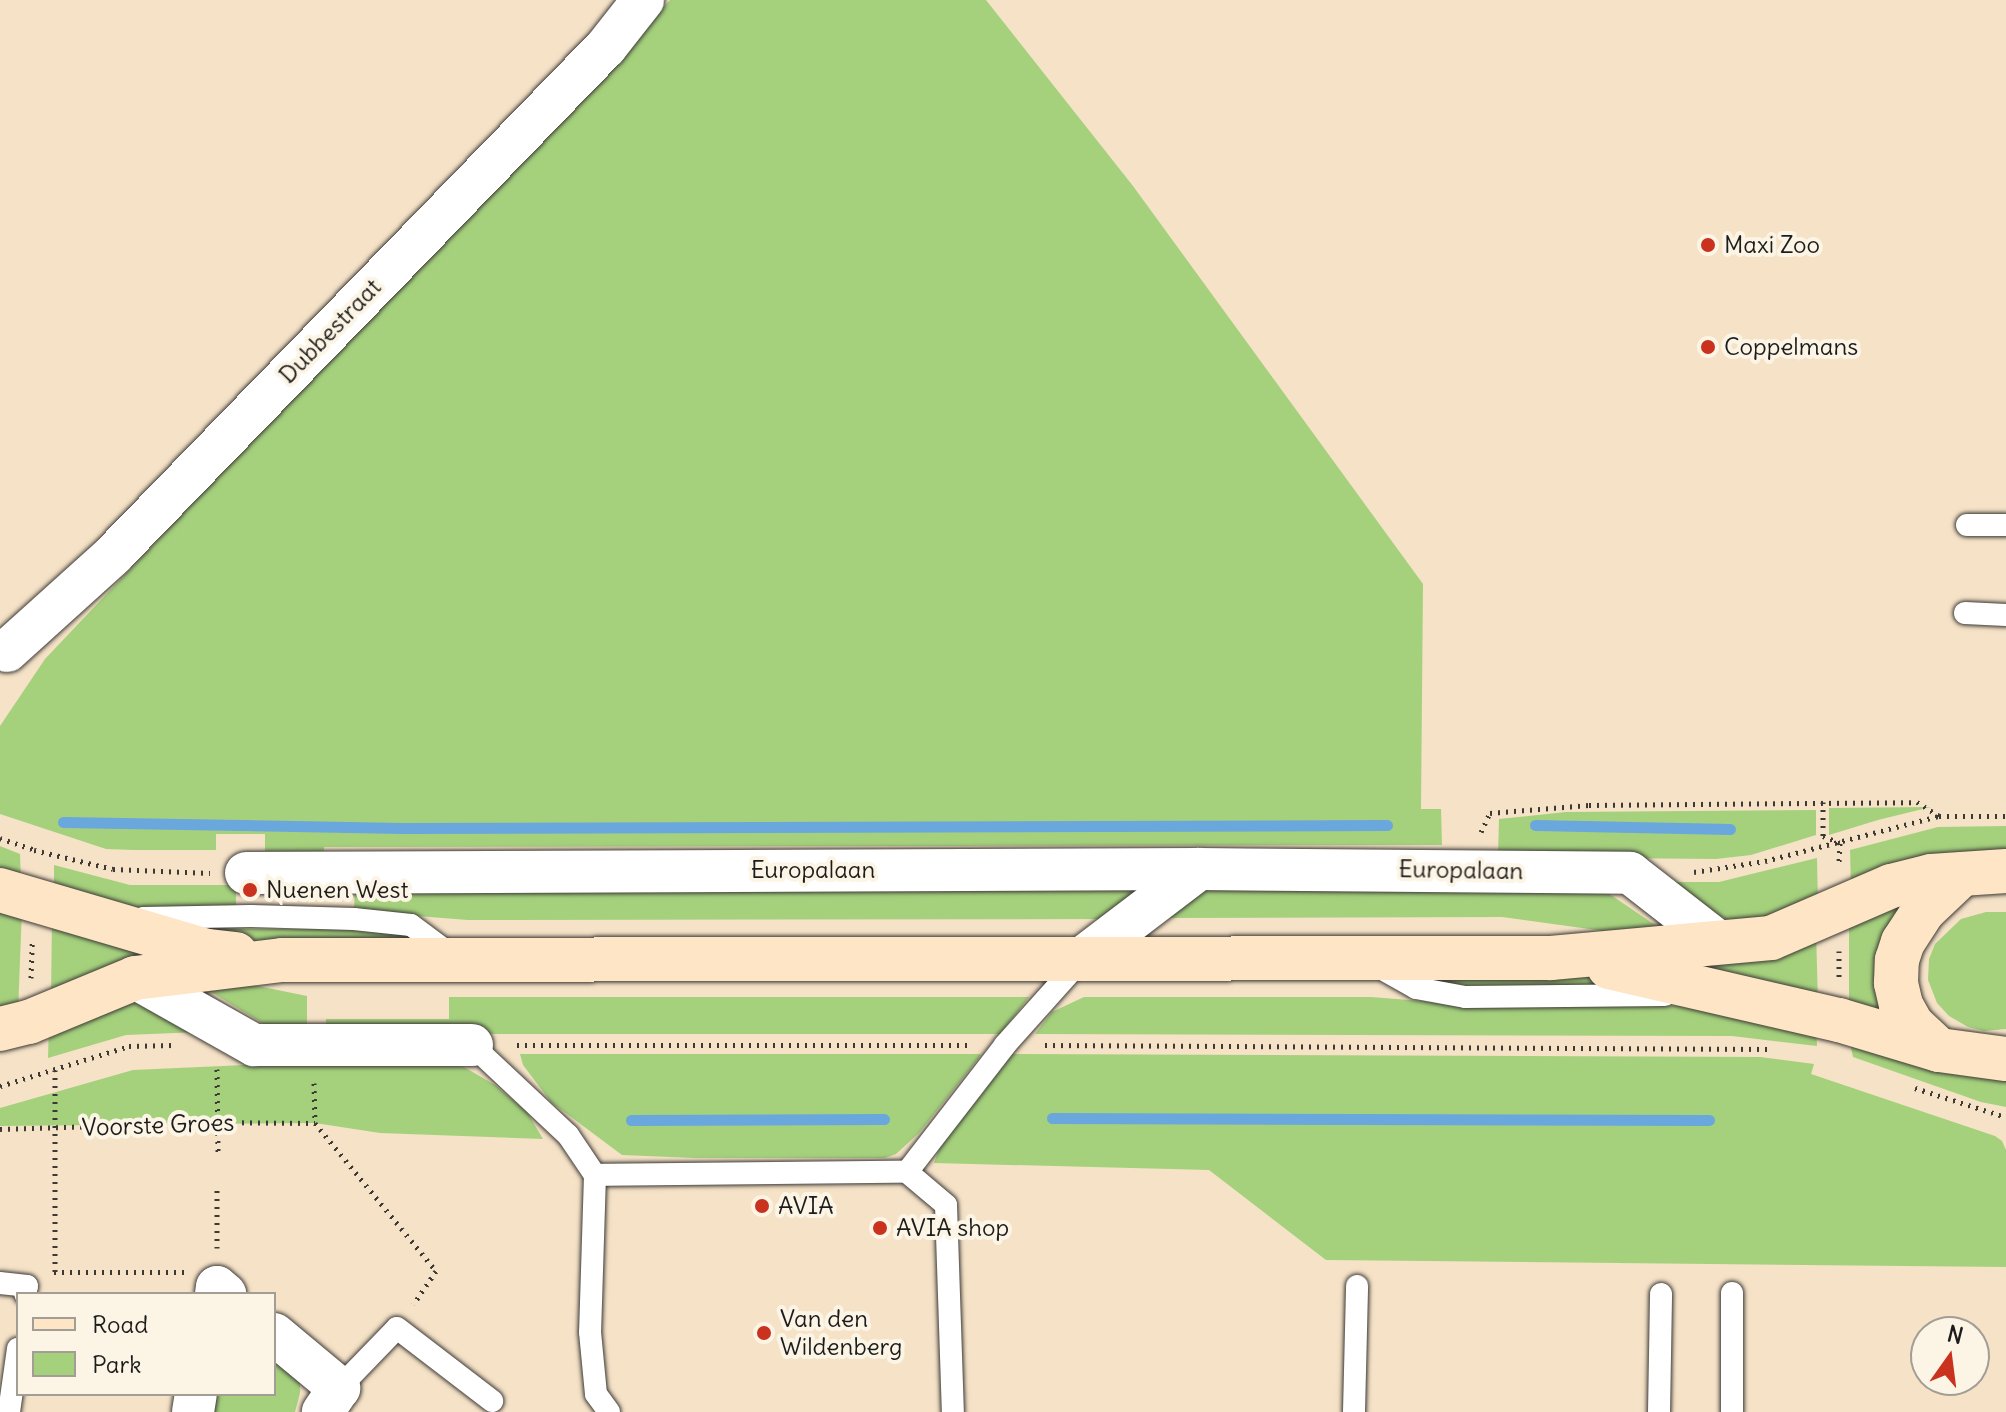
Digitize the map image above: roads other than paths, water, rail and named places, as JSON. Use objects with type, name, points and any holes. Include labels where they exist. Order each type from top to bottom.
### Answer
[{"type":"main road","points":[[17,895],[207,951],[282,960],[1551,958],[1771,938],[1891,886],[1931,876],[2006,871]]},
{"type":"main road","points":[[1939,1050],[1912,1025],[1901,1005],[1896,983],[1897,960],[1903,942],[1924,910],[1962,874]]},
{"type":"main road","points":[[1551,958],[1633,970],[1839,1020],[1939,1050],[2006,1059]]},
{"type":"main road","points":[[14,1025],[135,978],[282,960]]},
{"type":"street","name":"Dubbestraat","points":[[7,651],[112,556],[606,47],[643,0]]},
{"type":"street","name":"Europalaan","points":[[246,873],[1199,869],[1630,873],[1720,943]]},
{"type":"street","points":[[1082,958],[1199,869]]},
{"type":"street","points":[[135,978],[235,1044],[472,1045]]},
{"type":"street","points":[[276,1336],[331,1400]]},
{"type":"lane","points":[[1967,525],[2006,525]]},
{"type":"lane","points":[[1965,613],[2006,615]]},
{"type":"lane","points":[[98,919],[211,916],[354,919],[411,925],[458,960]]},
{"type":"lane","points":[[907,1172],[1005,1045],[1082,958]]},
{"type":"lane","points":[[1363,959],[1416,988],[1465,997],[1724,994]]},
{"type":"lane","points":[[472,1045],[568,1135],[595,1175],[590,1332],[596,1394],[609,1412]]},
{"type":"lane","points":[[595,1175],[907,1172],[946,1205],[953,1412]]},
{"type":"lane","points":[[0,1283],[26,1290]]},
{"type":"lane","points":[[1354,1412],[1357,1286]]},
{"type":"lane","points":[[1732,1293],[1732,1412]]},
{"type":"lane","points":[[1659,1412],[1661,1294]]},
{"type":"lane","points":[[331,1400],[397,1328],[492,1401]]},
{"type":"lane","points":[[9,1412],[16,1363]]},
{"type":"waterway","points":[[63,822],[402,828],[1387,825]]},
{"type":"waterway","points":[[1535,825],[1730,829]]},
{"type":"waterway","points":[[1052,1118],[1709,1120]]},
{"type":"waterway","points":[[631,1120],[884,1119]]},
{"type":"place","name":"Maxi Zoo","points":[[1708,245]]},
{"type":"place","name":"Coppelmans","points":[[1708,347]]},
{"type":"place","name":"Nuenen West","points":[[250,890]]},
{"type":"place","name":"AVIA","points":[[762,1206]]},
{"type":"place","name":"AVIA shop","points":[[880,1228]]},
{"type":"place","name":"Van den Wildenberg","points":[[764,1333]]}]
